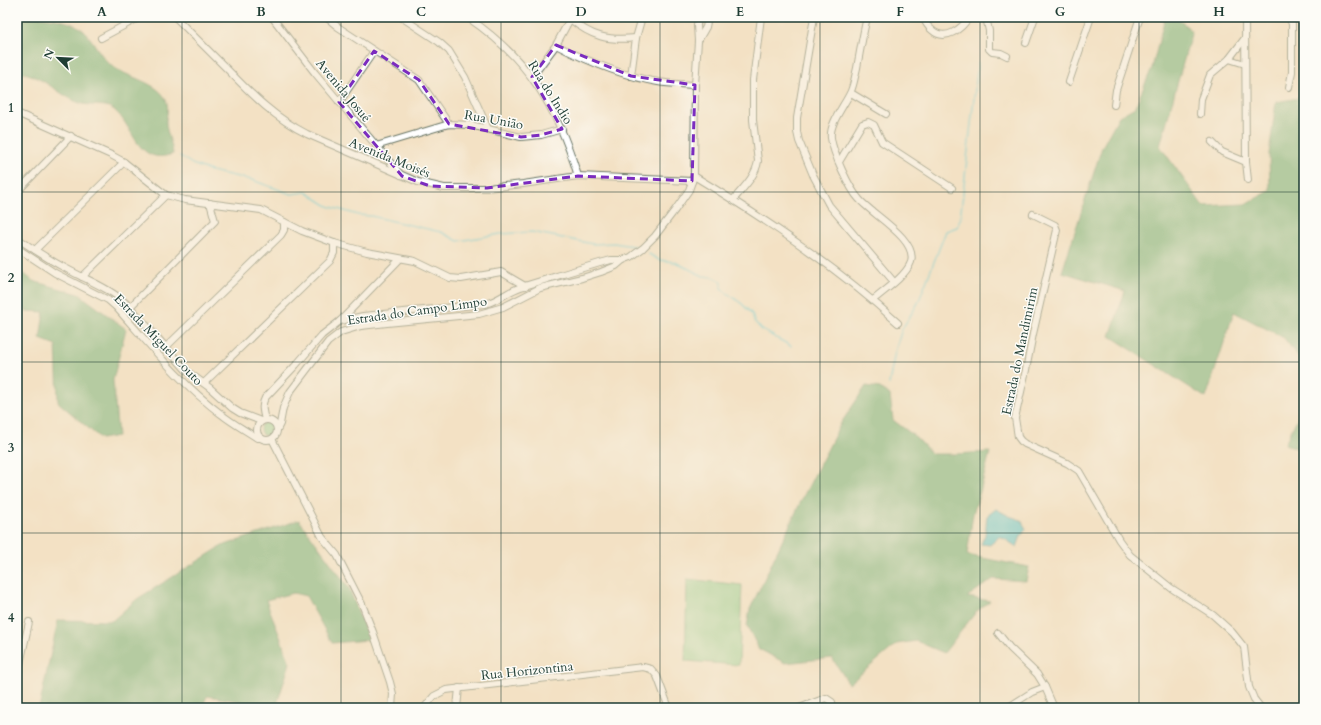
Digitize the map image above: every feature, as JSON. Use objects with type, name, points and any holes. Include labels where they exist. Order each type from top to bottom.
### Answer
[{"type":"street","points":[[101,38],[140,17]]},
{"type":"street","name":"Avenida Moisés","points":[[175,17],[260,103],[292,127],[402,176],[430,186],[466,189],[523,184],[578,176],[693,179]]},
{"type":"street","name":"Avenida Josué","points":[[272,17],[339,102],[402,176]]},
{"type":"street","points":[[326,17],[374,51],[419,80],[449,124]]},
{"type":"street","points":[[401,17],[439,42],[449,51],[477,102],[488,129]]},
{"type":"street","name":"Rua do Indio","points":[[467,17],[498,39],[532,77],[562,129],[578,176]]},
{"type":"street","points":[[631,76],[636,38],[642,17]]},
{"type":"street","name":"Estrada do Campo Limpo","points":[[277,430],[280,424],[283,408],[290,392],[328,342],[341,332],[367,325],[488,312],[503,307],[540,288],[582,278],[616,266],[643,248],[655,236],[685,197],[690,190],[693,179],[698,17]]},
{"type":"street","name":"Estrada do Campo Limpo","points":[[698,41],[706,27],[708,17]]},
{"type":"street","points":[[733,200],[753,174],[757,167],[758,161],[753,120],[753,80],[761,17]]},
{"type":"street","points":[[814,17],[797,118],[797,132],[799,141],[812,175],[828,205],[894,282]]},
{"type":"street","points":[[866,17],[851,93],[840,111],[831,133],[833,144],[849,184],[859,200],[901,237],[910,248],[912,254],[911,262],[907,268],[894,282],[873,300]]},
{"type":"street","points":[[923,17],[933,31],[942,35],[954,32],[965,24],[969,17]]},
{"type":"street","points":[[986,17],[988,24],[989,50],[1007,56]]},
{"type":"street","points":[[1026,43],[1035,17]]},
{"type":"street","points":[[1069,82],[1090,17]]},
{"type":"street","points":[[1114,105],[1116,90],[1140,17]]},
{"type":"street","points":[[1245,17],[1246,162],[1248,180]]},
{"type":"street","points":[[1289,17],[1292,24],[1292,72],[1289,87]]},
{"type":"street","points":[[532,77],[556,46],[571,18],[588,32],[598,36],[615,39],[636,38]]},
{"type":"street","points":[[1200,114],[1201,99],[1210,75],[1229,59],[1245,38]]},
{"type":"street","points":[[556,46],[586,60],[631,76],[659,82],[695,85]]},
{"type":"street","points":[[339,102],[374,51]]},
{"type":"street","points":[[1229,59],[1245,64]]},
{"type":"street","points":[[851,93],[886,114]]},
{"type":"street","points":[[18,115],[70,136],[124,162],[166,195],[185,200],[261,210],[302,231],[334,243],[367,252],[418,262],[450,278],[461,279],[501,272],[525,286]]},
{"type":"street","points":[[839,162],[864,122],[868,122],[874,125],[882,142],[952,188]]},
{"type":"street","name":"Rua União","points":[[376,146],[449,124],[488,129],[521,137],[562,129]]},
{"type":"street","points":[[17,192],[70,136]]},
{"type":"street","points":[[1212,142],[1222,152],[1246,162]]},
{"type":"street","points":[[35,250],[124,162]]},
{"type":"street","points":[[693,179],[733,200],[830,266],[873,300],[898,323]]},
{"type":"street","points":[[82,277],[166,195]]},
{"type":"street","points":[[130,307],[215,221],[210,203]]},
{"type":"street","name":"Estrada do Mandimirim","points":[[1033,214],[1055,225],[1057,230],[1017,407],[1016,426],[1018,437],[1025,444],[1060,459],[1079,471],[1119,540],[1130,555],[1171,588],[1214,615],[1232,632],[1244,646],[1249,687],[1254,699],[1261,708]]},
{"type":"street","points":[[166,347],[281,235],[284,230],[284,222]]},
{"type":"street","points":[[17,238],[59,265],[114,293],[130,307],[188,372],[204,383],[232,408],[240,413],[263,420],[273,421],[277,427],[277,430],[272,439],[266,440],[261,438],[256,431],[258,424],[263,420]]},
{"type":"street","points":[[204,383],[330,261],[334,252],[334,243]]},
{"type":"street","name":"Estrada Miguel Couto","points":[[17,248],[55,273],[108,300],[168,364],[206,401],[222,415],[257,438],[261,438]]},
{"type":"street","points":[[263,420],[262,410],[265,398],[296,366],[322,334],[340,321],[400,258]]},
{"type":"street","points":[[340,321],[363,316],[490,303],[518,288],[535,282],[611,260],[623,260]]},
{"type":"street","points":[[55,273],[59,265]]},
{"type":"street","points":[[272,439],[322,536],[337,555],[362,604],[390,682],[393,694],[392,708]]},
{"type":"street","points":[[17,678],[30,622]]},
{"type":"street","points":[[998,633],[1010,648],[1037,674],[1045,686],[1054,708]]},
{"type":"street","name":"Rua Horizontina","points":[[424,708],[434,696],[446,690],[648,668],[657,676],[669,708]]},
{"type":"street","points":[[1007,708],[1032,692],[1045,686]]},
{"type":"street","points":[[457,708],[459,688]]},
{"type":"street","points":[[799,708],[826,698],[832,702],[833,708]]},
{"type":"highlighted area","points":[[556,45],[631,76],[695,85],[692,181],[578,176],[487,188],[430,186],[402,176],[339,102],[374,51],[419,80],[449,124],[521,137],[541,135],[562,129],[532,77]]},
{"type":"green space","points":[[38,17],[59,20],[79,27],[84,31],[109,64],[121,72],[144,81],[162,94],[166,100],[168,110],[166,125],[173,154],[161,156],[151,155],[144,150],[137,143],[120,116],[113,109],[105,106],[88,105],[77,102],[37,78],[23,73],[17,73],[17,21]]},
{"type":"green space","points":[[1165,17],[1176,17],[1192,31],[1160,146],[1203,206],[1245,204],[1270,191],[1269,154],[1276,102],[1304,97],[1304,365],[1284,338],[1234,312],[1206,398],[1110,336],[1125,291],[1062,272],[1102,147],[1119,116],[1135,107],[1152,68]]},
{"type":"green space","points":[[17,268],[33,281],[79,294],[126,329],[113,380],[118,436],[101,439],[58,402],[56,345],[40,339],[44,312],[26,311],[17,294]]},
{"type":"green space","points":[[866,386],[880,388],[890,395],[893,420],[917,438],[932,454],[990,452],[973,514],[967,555],[1029,567],[1026,581],[993,579],[967,597],[990,601],[976,612],[944,653],[916,641],[897,644],[849,684],[832,658],[785,663],[759,649],[747,626],[750,609],[803,497],[841,423]]},
{"type":"green space","points":[[1304,404],[1304,451],[1285,444]]},
{"type":"green space","points":[[267,422],[272,424],[274,429],[272,434],[267,436],[262,434],[260,429],[262,424]]},
{"type":"green space","points":[[299,520],[349,588],[369,640],[332,643],[306,596],[293,593],[266,600],[290,663],[276,707],[207,696],[202,708],[39,708],[58,620],[112,621],[137,599],[222,546]]},
{"type":"green space","points":[[687,579],[742,585],[739,665],[685,661]]},
{"type":"water","points":[[996,509],[1021,520],[1026,529],[1021,536],[1017,547],[1000,536],[990,545],[981,544],[985,535],[987,516]]},
{"type":"waterway","points":[[889,384],[895,352],[902,329],[918,303],[946,231],[957,227],[960,220],[978,63]]},
{"type":"waterway","points":[[180,156],[192,164],[211,171],[252,180],[291,194],[306,192],[328,206],[358,215],[371,216],[441,232],[458,241],[500,234],[532,232],[593,244],[614,243],[639,247]]},
{"type":"waterway","points":[[649,254],[659,260],[675,262],[703,276],[713,277],[721,281],[721,288],[741,303],[752,314],[754,321],[762,330],[791,346]]}]
